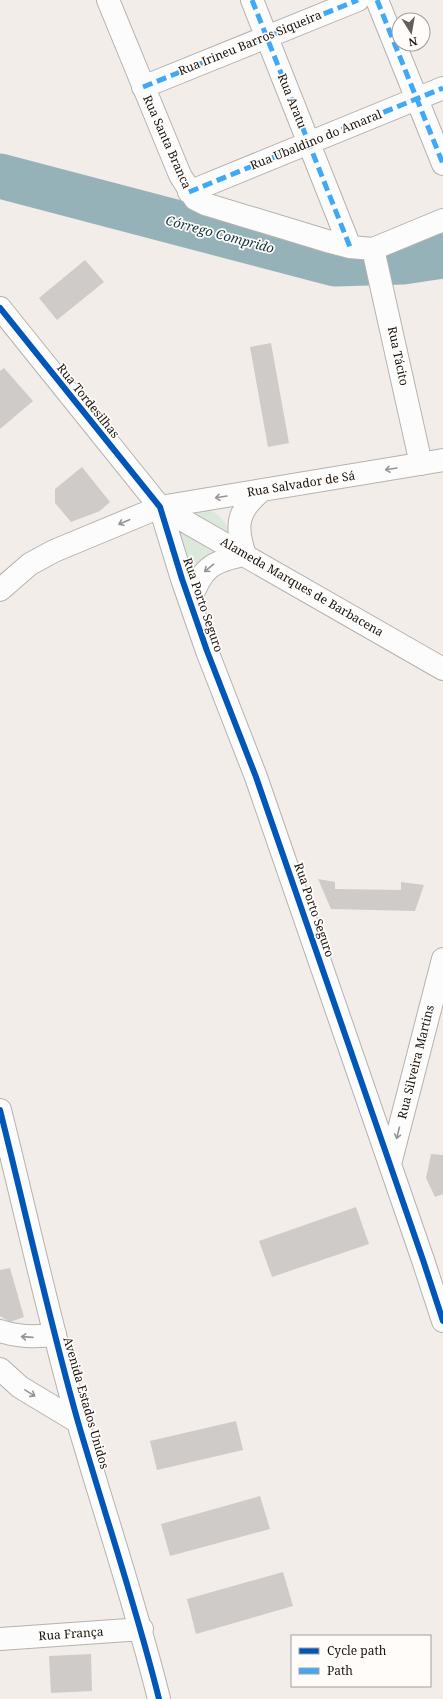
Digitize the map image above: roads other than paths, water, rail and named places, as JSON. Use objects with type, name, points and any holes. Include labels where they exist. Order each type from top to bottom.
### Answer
[{"type":"street","name":"Rua Santa Branca","points":[[108,0],[180,175],[189,192],[195,199],[216,209],[327,242],[350,247],[376,258]]},
{"type":"street","name":"Rua Aratu","points":[[252,0],[350,247]]},
{"type":"street","name":"Rua Irineu Barros Siqueira","points":[[143,87],[358,0]]},
{"type":"street","points":[[377,0],[443,164]]},
{"type":"street","name":"Rua Ubaldino do Amaral","points":[[189,192],[443,88]]},
{"type":"street","points":[[376,258],[443,220]]},
{"type":"street","name":"Rua Tácito","points":[[376,258],[421,464]]},
{"type":"street","name":"Rua Tordesilhas","points":[[0,308],[160,507]]},
{"type":"street","name":"Rua Salvador de Sá","points":[[0,590],[30,564],[54,551],[160,507],[443,460]]},
{"type":"street","points":[[190,602],[201,575],[213,565],[230,558],[245,555],[238,531],[239,522],[243,510],[250,500],[261,491]]},
{"type":"street","name":"Alameda Marques de Barbacena","points":[[160,507],[443,668]]},
{"type":"street","name":"Rua Porto Seguro","points":[[160,507],[207,651],[256,777],[390,1164],[433,1263],[443,1321]]},
{"type":"street","name":"Rua Silveira Martins","points":[[390,1164],[443,959]]},
{"type":"street","name":"Avenida Estados Unidos","points":[[0,1110],[78,1422],[142,1629],[159,1699]]},
{"type":"street","points":[[0,1331],[19,1336],[40,1337],[55,1334]]},
{"type":"street","points":[[0,1369],[20,1387],[78,1422]]},
{"type":"street","name":"Rua França","points":[[0,1639],[142,1629]]},
{"type":"street","points":[[144,1699],[154,1678]]},
{"type":"waterway","name":"Córrego Comprido","points":[[0,176],[335,264],[403,262],[443,256]]}]
